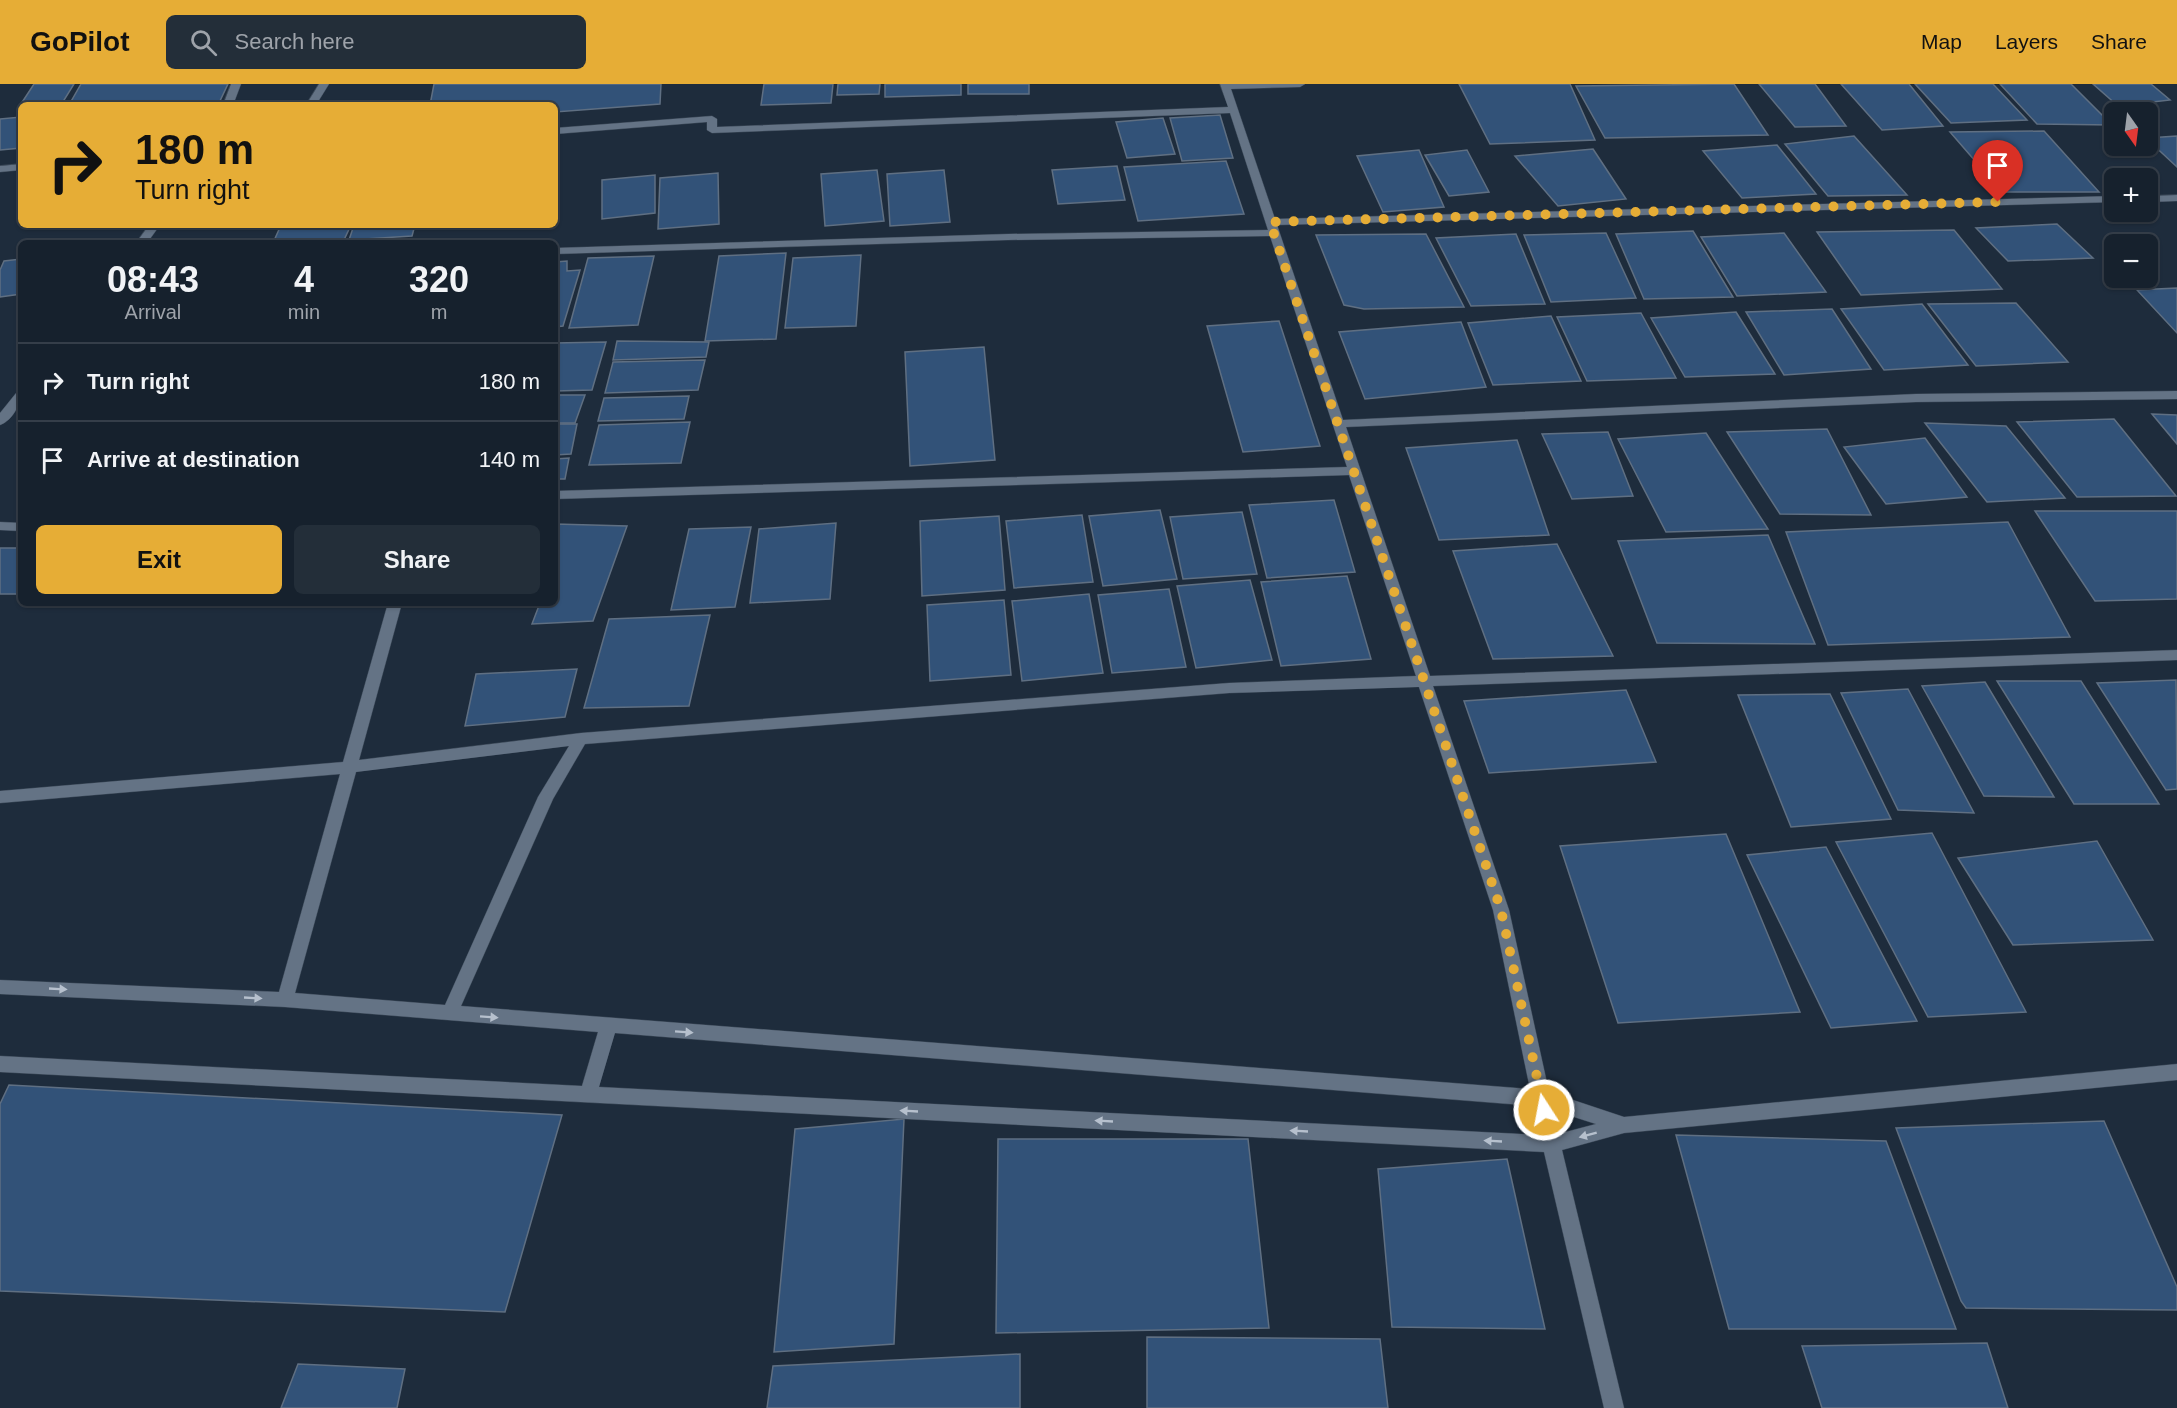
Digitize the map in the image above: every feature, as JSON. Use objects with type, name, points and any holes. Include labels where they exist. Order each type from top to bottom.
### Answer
[{"type":"street","points":[[229,102],[236,84]]},
{"type":"street","points":[[313,102],[324,84]]},
{"type":"street","points":[[1300,84],[1225,85],[1501,910],[1552,1144],[1614,1408]]},
{"type":"street","points":[[558,131],[712,119],[712,130],[1233,110]]},
{"type":"street","points":[[0,169],[18,167]]},
{"type":"street","points":[[2158,199],[2177,198]]},
{"type":"street","points":[[558,251],[2104,199]]},
{"type":"street","points":[[143,240],[153,228]]},
{"type":"street","points":[[1337,424],[1916,398],[2177,394]]},
{"type":"street","points":[[0,422],[18,399]]},
{"type":"street","points":[[558,495],[1353,471]]},
{"type":"street","points":[[0,526],[18,527]]},
{"type":"street","points":[[285,999],[394,606]]},
{"type":"street","points":[[0,797],[349,767],[581,739],[1229,688],[2177,655]]},
{"type":"street","points":[[449,1014],[546,797],[581,739]]},
{"type":"street","points":[[0,987],[285,999],[449,1014],[1542,1098],[1624,1125]]},
{"type":"street","points":[[588,1095],[609,1026]]},
{"type":"street","points":[[0,1064],[1552,1144],[1624,1125],[2177,1072]]},
{"type":"building","points":[[34,84],[74,84],[63,102],[22,102]]},
{"type":"building","points":[[81,84],[228,84],[219,102],[71,102]]},
{"type":"building","points":[[434,84],[661,84],[660,104],[558,112],[558,102],[431,102]]},
{"type":"building","points":[[764,84],[833,84],[831,103],[761,105]]},
{"type":"building","points":[[838,84],[880,84],[879,94],[837,95]]},
{"type":"building","points":[[885,84],[961,84],[961,95],[885,97]]},
{"type":"building","points":[[968,84],[1029,84],[1029,94],[968,94]]},
{"type":"building","points":[[1459,84],[1570,84],[1595,140],[1490,144]]},
{"type":"building","points":[[1734,84],[1768,135],[1605,138],[1576,86]]},
{"type":"building","points":[[1759,84],[1815,84],[1846,126],[1795,127]]},
{"type":"building","points":[[1841,84],[1909,84],[1943,126],[1882,130]]},
{"type":"building","points":[[1915,84],[1993,84],[2027,120],[1951,123]]},
{"type":"building","points":[[2000,84],[2071,84],[2104,117],[2104,125],[2037,124]]},
{"type":"building","points":[[2093,84],[2151,84],[2170,100],[2153,102],[2113,102]]},
{"type":"building","points":[[1220,115],[1233,158],[1182,161],[1170,118]]},
{"type":"building","points":[[18,117],[18,148],[0,150],[0,119]]},
{"type":"building","points":[[1163,118],[1175,154],[1127,158],[1116,122]]},
{"type":"building","points":[[2044,131],[2099,192],[2002,192],[1950,132]]},
{"type":"building","points":[[1854,136],[1907,195],[1828,196],[1785,144]]},
{"type":"building","points":[[2177,136],[2177,167],[2158,149],[2158,137]]},
{"type":"building","points":[[1777,145],[1816,194],[1742,198],[1703,151]]},
{"type":"building","points":[[1593,149],[1626,199],[1558,206],[1515,156]]},
{"type":"building","points":[[1419,150],[1444,207],[1383,212],[1357,156]]},
{"type":"building","points":[[1467,150],[1489,192],[1449,196],[1425,155]]},
{"type":"building","points":[[1226,161],[1244,214],[1138,221],[1124,167]]},
{"type":"building","points":[[1117,166],[1125,200],[1058,204],[1052,170]]},
{"type":"building","points":[[877,170],[884,221],[825,226],[821,174]]},
{"type":"building","points":[[944,170],[950,222],[890,226],[887,174]]},
{"type":"building","points":[[718,173],[719,224],[658,229],[660,178]]},
{"type":"building","points":[[655,175],[655,213],[602,219],[602,180]]},
{"type":"building","points":[[2057,224],[2093,258],[2008,261],[1976,228]]},
{"type":"building","points":[[280,228],[350,228],[344,240],[274,240]]},
{"type":"building","points":[[353,228],[414,228],[412,236],[349,240]]},
{"type":"building","points":[[1954,230],[2002,289],[1861,295],[1817,232]]},
{"type":"building","points":[[1693,231],[1733,297],[1644,299],[1616,234]]},
{"type":"building","points":[[1606,233],[1636,298],[1551,302],[1524,235]]},
{"type":"building","points":[[1784,233],[1826,292],[1737,296],[1701,237]]},
{"type":"building","points":[[1426,234],[1464,307],[1364,309],[1344,305],[1316,235]]},
{"type":"building","points":[[1516,234],[1545,304],[1471,306],[1436,238]]},
{"type":"building","points":[[786,253],[776,339],[705,341],[719,256]]},
{"type":"building","points":[[861,255],[856,326],[785,328],[793,258]]},
{"type":"building","points":[[654,256],[638,325],[569,328],[588,258]]},
{"type":"building","points":[[18,259],[18,294],[0,297],[0,270],[4,261]]},
{"type":"building","points":[[567,261],[567,271],[580,270],[563,326],[558,327],[558,262]]},
{"type":"building","points":[[2177,288],[2177,333],[2137,290]]},
{"type":"building","points":[[2016,303],[2068,362],[1976,366],[1928,304]]},
{"type":"building","points":[[1922,304],[1968,365],[1884,370],[1841,309]]},
{"type":"building","points":[[1832,309],[1871,369],[1784,375],[1746,312]]},
{"type":"building","points":[[1736,312],[1775,374],[1685,377],[1651,318]]},
{"type":"building","points":[[1641,313],[1676,378],[1587,381],[1557,317]]},
{"type":"building","points":[[1551,316],[1581,381],[1493,385],[1468,323]]},
{"type":"building","points":[[1279,321],[1320,446],[1243,452],[1207,326]]},
{"type":"building","points":[[1461,322],[1486,387],[1365,399],[1339,332]]},
{"type":"building","points":[[617,341],[709,342],[706,357],[613,360]]},
{"type":"building","points":[[606,342],[592,390],[558,391],[558,343]]},
{"type":"building","points":[[984,347],[995,460],[910,466],[905,352]]},
{"type":"building","points":[[705,360],[698,390],[605,393],[613,362]]},
{"type":"building","points":[[558,395],[585,395],[575,423],[558,423]]},
{"type":"building","points":[[689,396],[684,419],[598,421],[604,398]]},
{"type":"building","points":[[2152,414],[2177,415],[2177,444]]},
{"type":"building","points":[[2114,419],[2176,496],[2077,497],[2017,422]]},
{"type":"building","points":[[690,422],[681,463],[589,465],[599,425]]},
{"type":"building","points":[[1925,423],[2006,426],[2065,498],[1987,502]]},
{"type":"building","points":[[558,424],[577,424],[571,454],[558,455]]},
{"type":"building","points":[[1827,429],[1871,515],[1780,514],[1727,432]]},
{"type":"building","points":[[1608,432],[1633,496],[1572,499],[1542,434]]},
{"type":"building","points":[[1706,433],[1768,529],[1666,532],[1618,439]]},
{"type":"building","points":[[1925,438],[1967,497],[1886,504],[1844,447]]},
{"type":"building","points":[[1517,440],[1549,535],[1439,540],[1406,448]]},
{"type":"building","points":[[569,458],[565,479],[558,479],[558,459]]},
{"type":"building","points":[[1334,500],[1355,572],[1267,578],[1249,505]]},
{"type":"building","points":[[1160,510],[1177,579],[1103,586],[1089,516]]},
{"type":"building","points":[[2035,511],[2177,511],[2177,599],[2095,601]]},
{"type":"building","points":[[1242,512],[1257,574],[1183,579],[1170,517]]},
{"type":"building","points":[[1082,515],[1093,582],[1014,588],[1006,521]]},
{"type":"building","points":[[999,516],[1005,590],[922,596],[920,521]]},
{"type":"building","points":[[2008,522],[2070,637],[1828,645],[1786,532]]},
{"type":"building","points":[[836,523],[830,599],[750,603],[759,529]]},
{"type":"building","points":[[558,524],[627,526],[593,621],[532,624],[539,606],[558,606]]},
{"type":"building","points":[[751,527],[735,607],[671,610],[689,529]]},
{"type":"building","points":[[1768,535],[1815,644],[1657,643],[1618,541]]},
{"type":"building","points":[[1557,544],[1613,656],[1493,659],[1453,551]]},
{"type":"building","points":[[0,548],[18,548],[18,594],[0,594]]},
{"type":"building","points":[[1347,576],[1371,659],[1281,666],[1261,582]]},
{"type":"building","points":[[1250,580],[1272,660],[1196,668],[1177,586]]},
{"type":"building","points":[[1169,589],[1186,667],[1112,673],[1098,595]]},
{"type":"building","points":[[1089,594],[1103,673],[1022,681],[1012,601]]},
{"type":"building","points":[[1004,600],[1011,675],[930,681],[927,605]]},
{"type":"building","points":[[710,615],[689,706],[584,708],[609,619]]},
{"type":"building","points":[[577,669],[565,717],[465,726],[476,674]]},
{"type":"building","points":[[2176,680],[2177,789],[2166,790],[2097,683]]},
{"type":"building","points":[[1997,681],[2081,681],[2159,804],[2074,804]]},
{"type":"building","points":[[1985,682],[2054,797],[1984,796],[1922,686]]},
{"type":"building","points":[[1908,689],[1974,813],[1898,810],[1841,693]]},
{"type":"building","points":[[1626,690],[1656,762],[1489,773],[1464,701]]},
{"type":"building","points":[[1830,694],[1891,819],[1791,827],[1738,695]]},
{"type":"building","points":[[1932,833],[2026,1012],[1928,1017],[1836,842]]},
{"type":"building","points":[[1726,834],[1800,1012],[1618,1023],[1560,846]]},
{"type":"building","points":[[2097,841],[2153,940],[2013,945],[1958,858]]},
{"type":"building","points":[[1826,847],[1917,1021],[1831,1028],[1747,855]]},
{"type":"building","points":[[9,1085],[562,1115],[505,1312],[0,1291],[0,1104]]},
{"type":"building","points":[[904,1119],[894,1344],[774,1352],[795,1129]]},
{"type":"building","points":[[2104,1121],[2177,1287],[2177,1310],[1966,1308],[1961,1301],[1896,1128]]},
{"type":"building","points":[[1676,1135],[1886,1141],[1956,1329],[1729,1329]]},
{"type":"building","points":[[998,1139],[1248,1139],[1269,1328],[996,1333]]},
{"type":"building","points":[[1507,1159],[1545,1329],[1392,1327],[1378,1169]]},
{"type":"building","points":[[1147,1337],[1380,1339],[1388,1408],[1147,1408]]},
{"type":"building","points":[[1987,1343],[2008,1408],[1822,1408],[1802,1346]]},
{"type":"building","points":[[1020,1354],[1020,1408],[767,1408],[773,1366]]},
{"type":"building","points":[[298,1364],[405,1369],[397,1408],[281,1408]]},
{"type":"route","points":[[1544,1110],[1501,910],[1270,222],[1998,202]]}]
